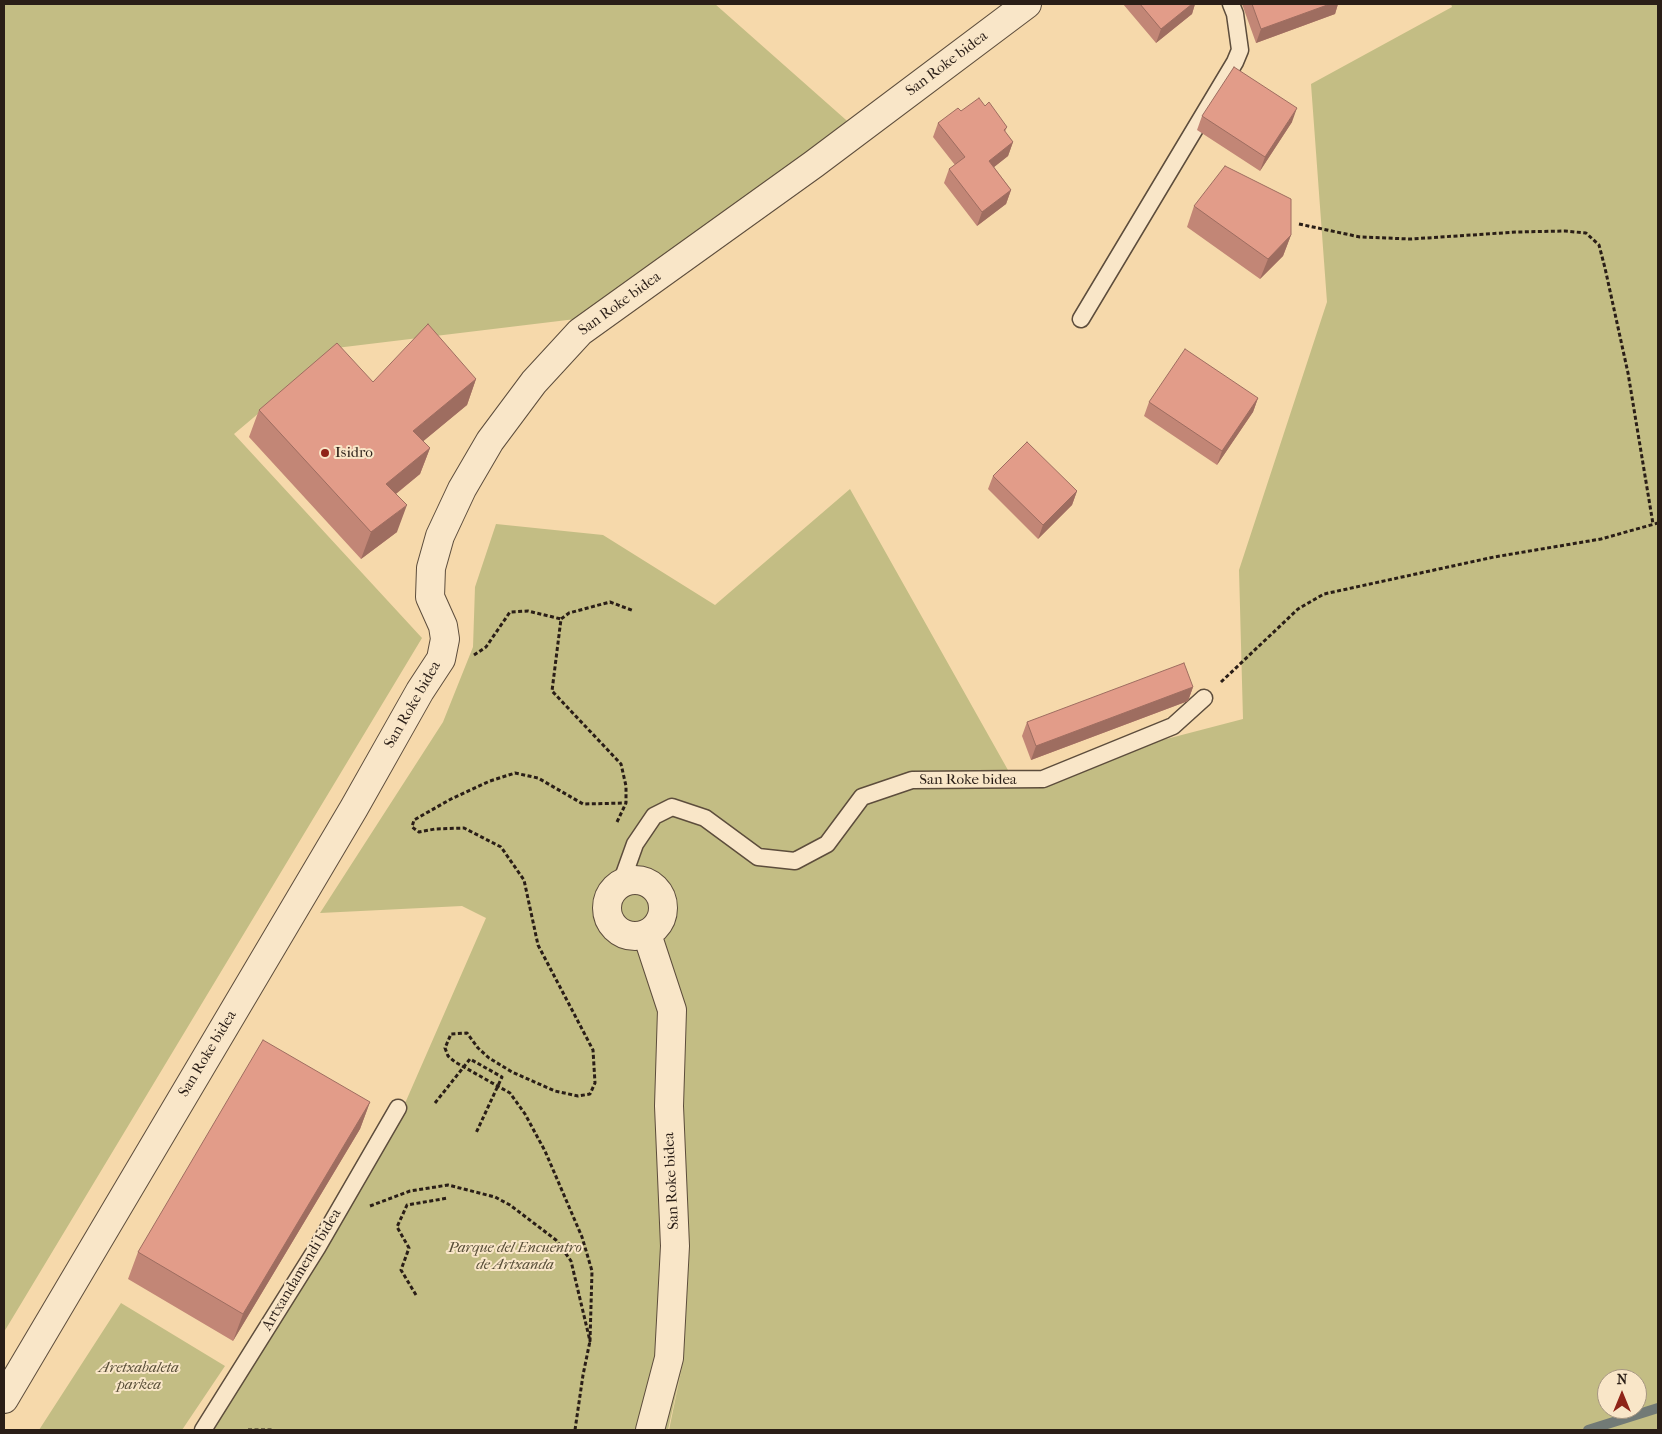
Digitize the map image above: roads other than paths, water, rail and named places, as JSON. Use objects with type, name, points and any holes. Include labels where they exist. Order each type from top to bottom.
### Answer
[{"type":"street","name":"San Roke bidea","points":[[4,1399],[354,808],[420,690],[441,659],[445,639],[442,626],[430,597],[431,568],[440,536],[490,441],[534,382],[580,332],[814,164],[1027,4]]},
{"type":"street","points":[[621,883],[640,880],[655,888],[661,896],[663,914],[660,922],[646,934]]},
{"type":"street","name":"San Roke bidea","points":[[621,883],[613,890],[608,899],[606,908],[608,918],[612,926],[628,936],[637,937],[646,934],[672,1010],[669,1106],[675,1246],[669,1358],[650,1430]]},
{"type":"lane","points":[[1081,319],[1235,62],[1240,50],[1235,14],[1231,4]]},
{"type":"lane","name":"San Roke bidea","points":[[621,883],[635,844],[654,816],[672,807],[705,818],[758,857],[795,861],[827,844],[862,797],[912,780],[1043,779],[1173,726],[1204,698]]},
{"type":"lane","name":"Artxandamendi bidea","points":[[202,1430],[337,1212],[398,1108]]},
{"type":"waterway","points":[[1588,1430],[1658,1408]]},
{"type":"place","name":"Isidro","points":[[325,453]]},
{"type":"park label","name":"Parque del Encuentro de Artxanda","points":[[515,1256]]},
{"type":"park label","name":"Aretxabaleta parkea","points":[[139,1376]]}]
